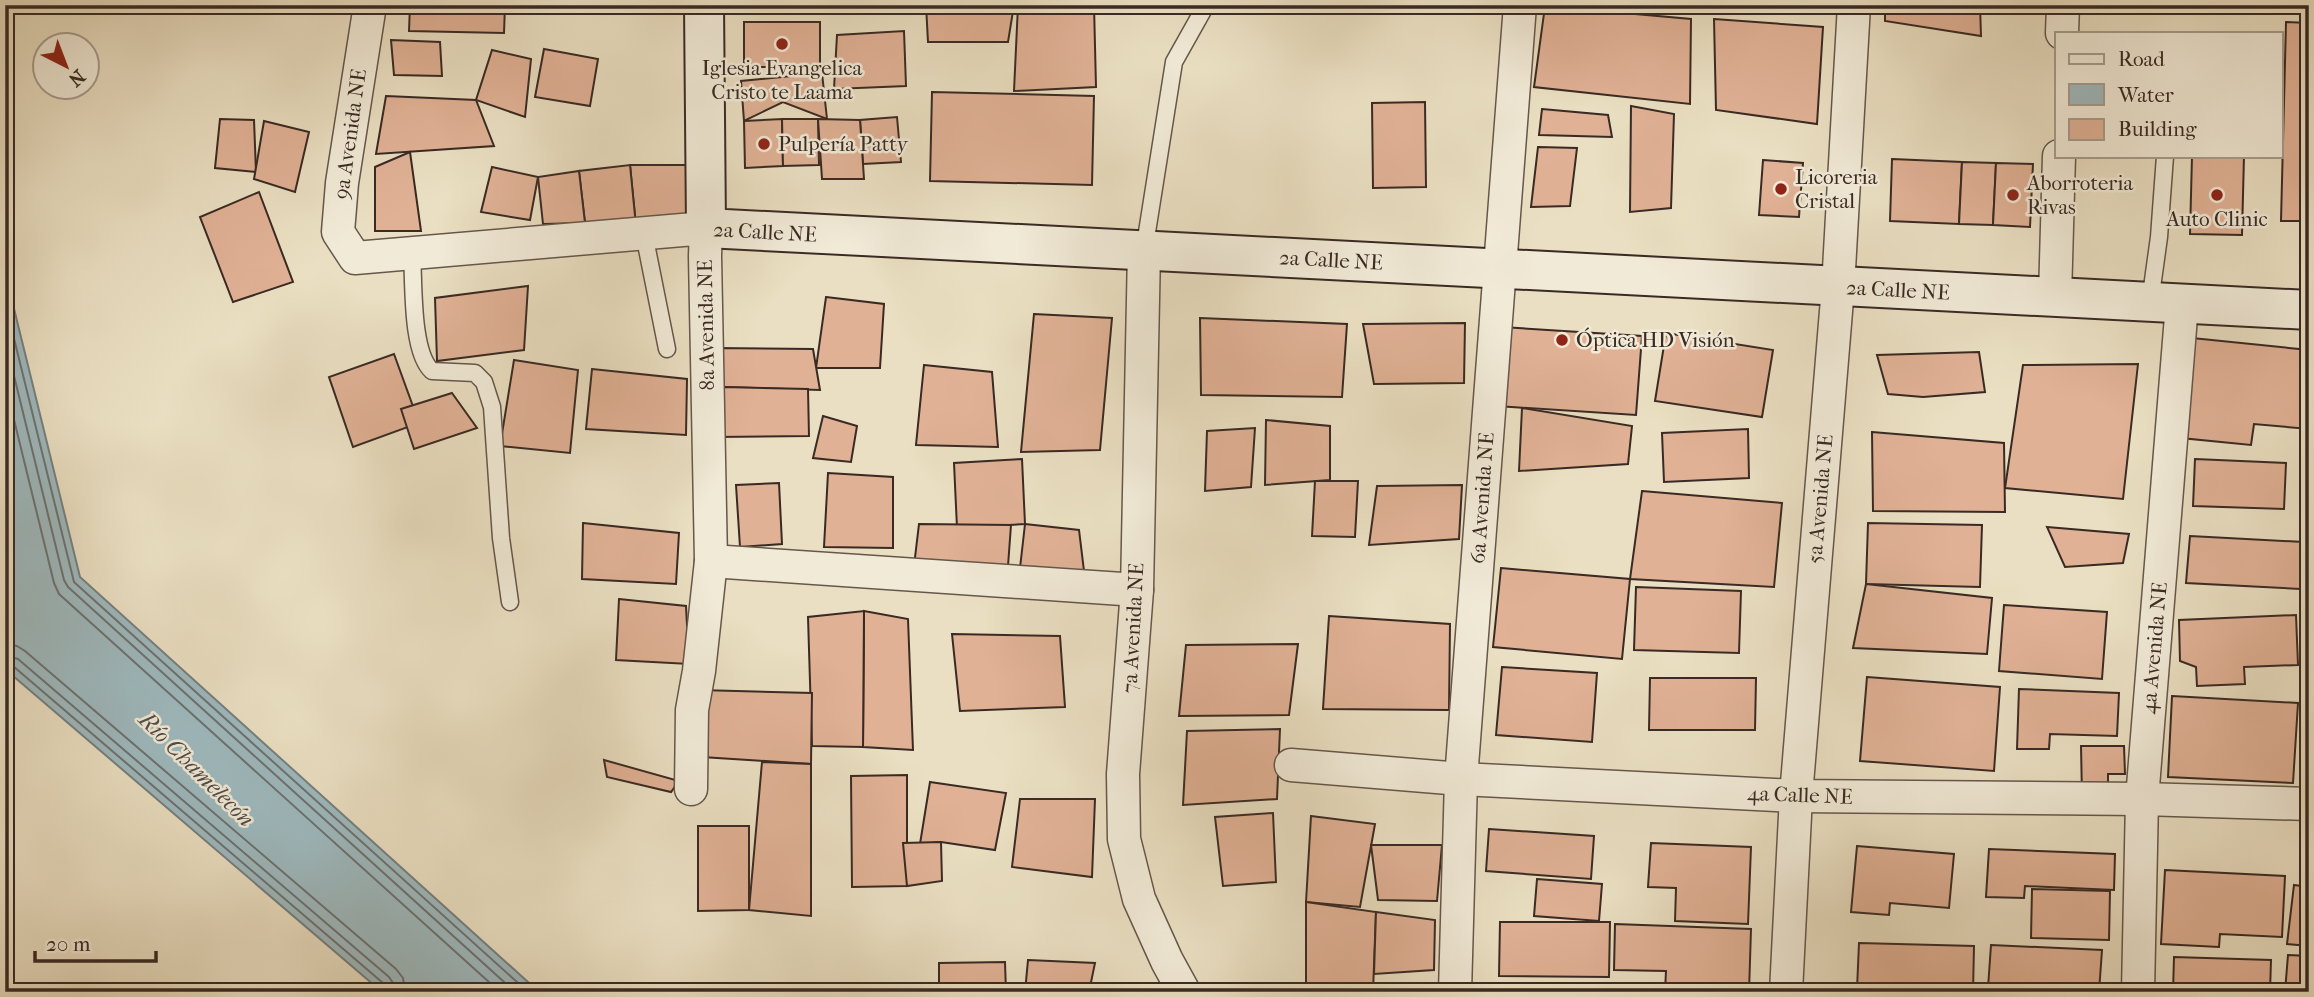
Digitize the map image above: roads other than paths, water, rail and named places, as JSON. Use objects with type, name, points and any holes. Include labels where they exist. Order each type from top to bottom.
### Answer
[{"type":"street","name":"9a Avenida NE","points":[[355,258],[338,232],[342,183],[370,5]]},
{"type":"street","name":"8a Avenida NE","points":[[691,789],[691,710],[699,671],[711,561],[705,256],[704,5]]},
{"type":"street","name":"6a Avenida NE","points":[[1455,992],[1461,779],[1520,5]]},
{"type":"street","name":"5a Avenida NE","points":[[1786,992],[1796,796],[1838,287],[1854,5]]},
{"type":"street","points":[[2062,32],[2063,5]]},
{"type":"street","points":[[2056,297],[2059,158]]},
{"type":"street","name":"2a Calle NE","points":[[355,258],[706,228],[2309,310]]},
{"type":"street","name":"7a Avenida NE","points":[[1144,251],[1137,590],[1123,774],[1124,839],[1139,899],[1184,992]]},
{"type":"street","name":"4a Avenida NE","points":[[2138,992],[2142,799],[2166,303]]},
{"type":"street","points":[[711,561],[1137,590]]},
{"type":"street","name":"4a Calle NE","points":[[1291,765],[1461,779],[1796,796],[2142,799],[2309,804]]},
{"type":"lane","points":[[1144,251],[1174,62],[1206,5]]},
{"type":"lane","points":[[2165,158],[2160,237],[2166,303]]},
{"type":"lane","points":[[645,234],[667,349]]},
{"type":"lane","points":[[412,254],[418,346],[425,365],[432,371],[475,373],[484,382],[492,407],[500,538],[510,603]]},
{"type":"water","name":"Río Chamelecón","points":[[5,272],[80,577],[539,992],[382,992],[5,669]]},
{"type":"place","name":"Iglesia Evangelica Cristo te Laama","points":[[782,44]]},
{"type":"place","name":"Pulpería Patty","points":[[764,144]]},
{"type":"place","name":"Licoreria Cristal","points":[[1781,189]]},
{"type":"place","name":"Aborroteria Rivas","points":[[2013,195]]},
{"type":"place","name":"Auto Clinic","points":[[2217,195]]},
{"type":"place","name":"Óptica HD Visión","points":[[1562,340]]}]
